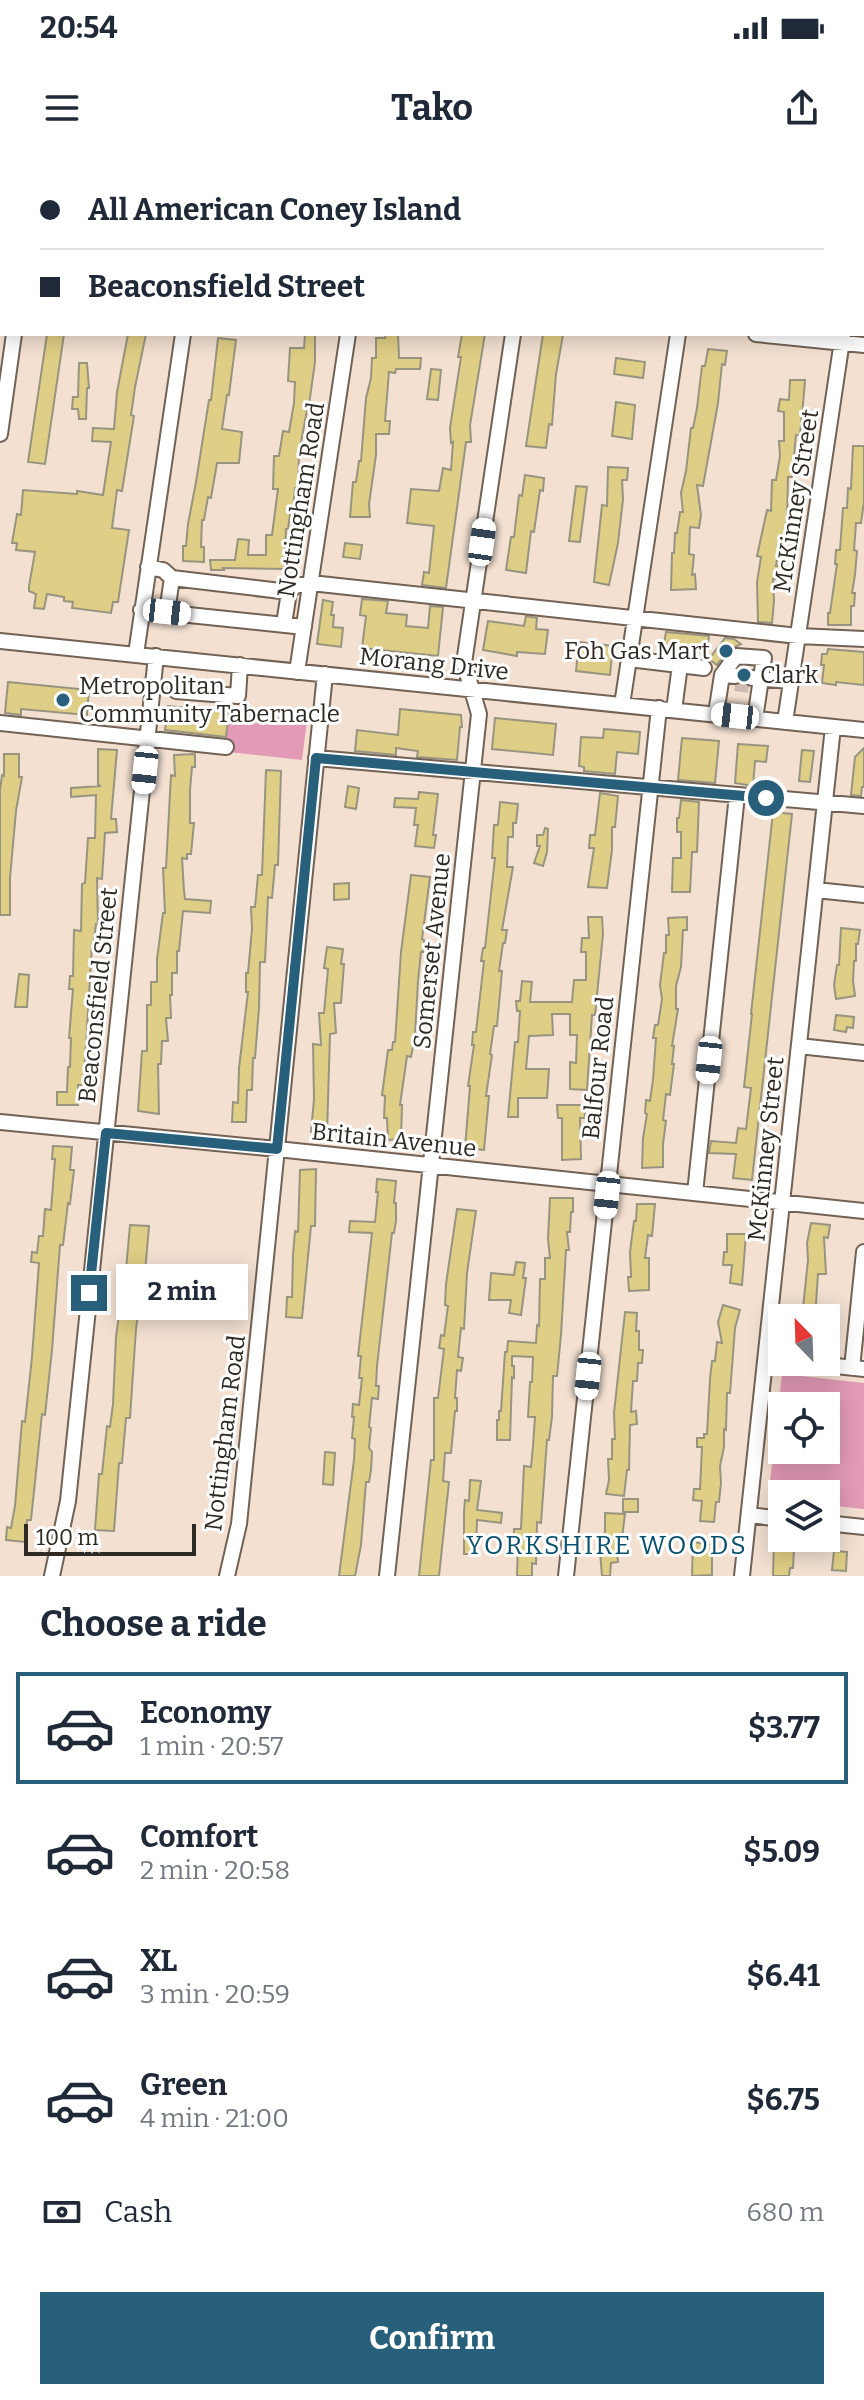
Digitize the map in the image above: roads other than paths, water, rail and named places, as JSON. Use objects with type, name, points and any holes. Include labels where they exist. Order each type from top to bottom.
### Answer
[{"type":"street","points":[[0,434],[14,336]]},
{"type":"street","points":[[136,654],[183,336]]},
{"type":"street","name":"Nottingham Road","points":[[297,672],[348,336]]},
{"type":"street","name":"Somerset Avenue","points":[[387,1576],[479,714],[464,663],[513,336]]},
{"type":"street","points":[[622,705],[678,336]]},
{"type":"street","points":[[800,336],[843,338],[864,345]]},
{"type":"street","name":"McKinney Street","points":[[785,722],[843,338]]},
{"type":"street","points":[[148,567],[163,570],[172,578],[289,592]]},
{"type":"street","points":[[167,612],[172,578]]},
{"type":"street","points":[[284,624],[289,592],[296,585],[310,584],[798,636],[864,639]]},
{"type":"street","points":[[141,610],[304,627]]},
{"type":"street","name":"Morang Drive","points":[[0,641],[864,730]]},
{"type":"street","name":"Beaconsfield Street","points":[[52,1576],[68,1501],[156,656]]},
{"type":"street","points":[[716,714],[736,656],[764,658],[756,682],[755,719]]},
{"type":"street","points":[[629,659],[704,668]]},
{"type":"street","points":[[176,691],[238,696],[240,665]]},
{"type":"street","name":"Balfour Road","points":[[566,1576],[650,789],[666,709],[680,665]]},
{"type":"street","name":"Nottingham Road","points":[[227,1576],[239,1524],[325,674]]},
{"type":"street","points":[[756,682],[791,681]]},
{"type":"street","points":[[0,723],[226,747]]},
{"type":"street","name":"McKinney Street","points":[[742,1576],[833,727]]},
{"type":"street","points":[[316,758],[864,806]]},
{"type":"street","points":[[695,1193],[737,795]]},
{"type":"street","points":[[816,890],[864,895]]},
{"type":"street","points":[[799,1046],[864,1053]]},
{"type":"street","name":"Britain Avenue","points":[[0,1122],[864,1211]]},
{"type":"street","points":[[858,1368],[864,1252]]},
{"type":"street","points":[[749,1515],[768,1517]]},
{"type":"street","points":[[840,1524],[864,1527]]},
{"type":"tunnel","points":[[735,684],[751,686]]},
{"type":"place","name":"Foh Gas Mart","points":[[726,651]]},
{"type":"place","name":"Clark","points":[[744,675]]},
{"type":"place","name":"Metropolitan Community Tabernacle","points":[[63,700]]},
{"type":"district","name":"YORKSHIRE WOODS","points":[[607,1545]]}]
